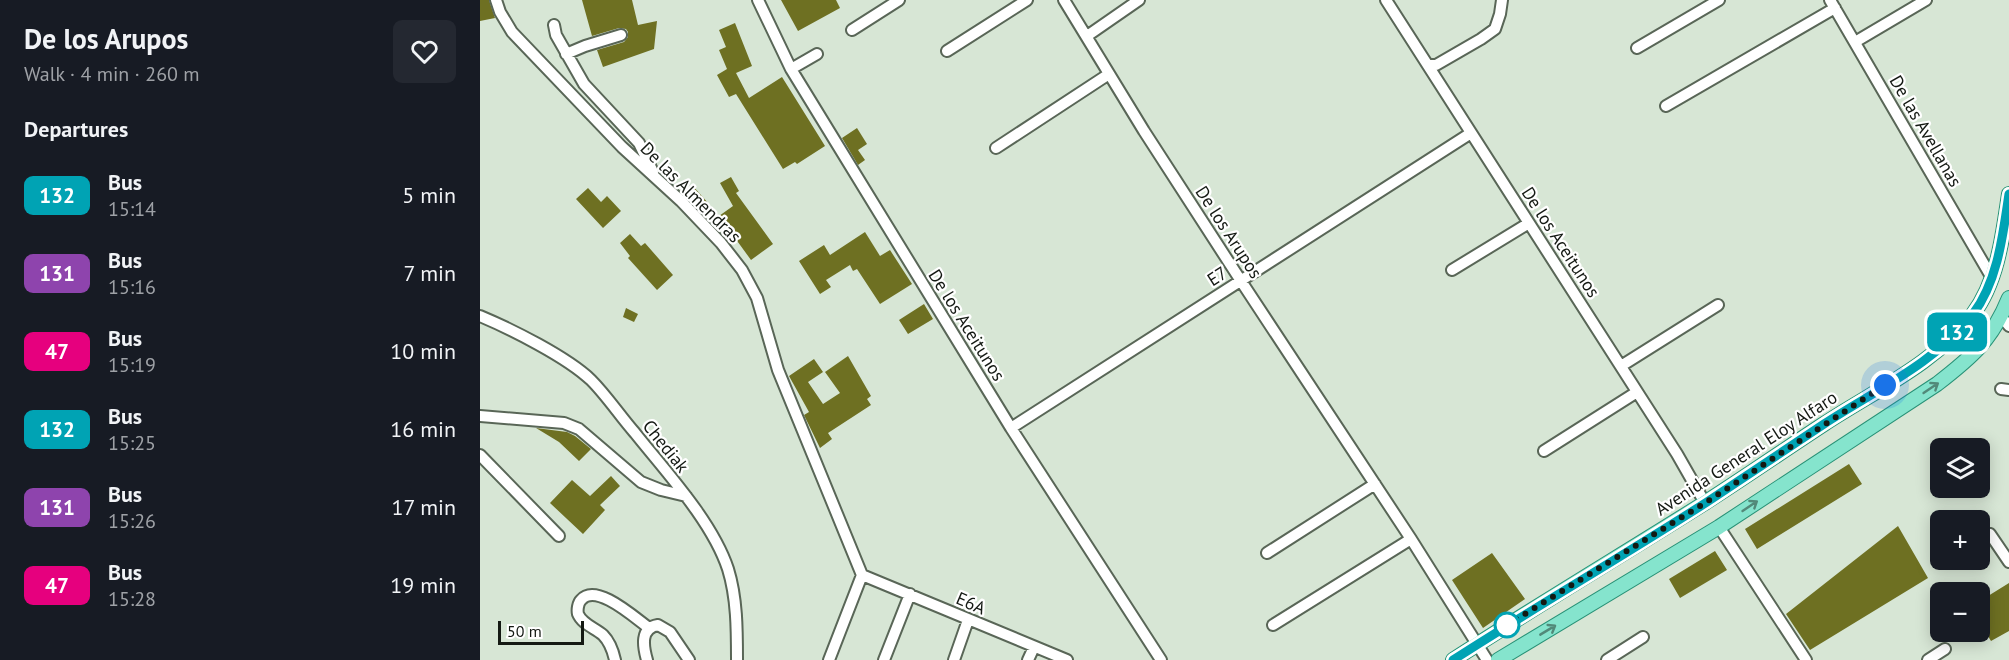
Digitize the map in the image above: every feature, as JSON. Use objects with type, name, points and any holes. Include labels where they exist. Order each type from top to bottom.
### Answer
[{"type":"main road","name":"Avenida General Eloy Alfaro","points":[[1453,660],[1705,503],[1924,360],[1960,329],[1974,313],[1992,278],[2009,194]]},
{"type":"main road","points":[[1498,660],[1719,527],[1936,384],[1968,361],[2005,321],[2009,298]]},
{"type":"street","name":"De las Almendras","points":[[496,0],[512,32],[622,147],[681,201],[721,243],[742,270],[757,298],[778,369],[862,575]]},
{"type":"street","name":"De los Aceitunos","points":[[758,0],[791,69],[1011,428],[1161,660]]},
{"type":"street","points":[[852,30],[899,0]]},
{"type":"street","points":[[947,51],[1027,0]]},
{"type":"street","name":"De los Arupos","points":[[1065,0],[1109,74],[1241,281],[1411,539],[1487,660]]},
{"type":"street","points":[[1087,36],[1139,0]]},
{"type":"street","name":"De los Aceitunos","points":[[1386,0],[1677,454],[1705,503]]},
{"type":"street","points":[[1428,65],[1437,65],[1495,29],[1503,0]]},
{"type":"street","points":[[1637,48],[1719,0]]},
{"type":"street","points":[[1855,42],[1926,0]]},
{"type":"street","points":[[1666,106],[1833,4]]},
{"type":"street","name":"De las Avellanas","points":[[1833,4],[1992,278]]},
{"type":"street","points":[[554,25],[556,35],[584,84],[639,143],[656,178]]},
{"type":"street","points":[[566,54],[621,35]]},
{"type":"street","points":[[791,69],[817,54]]},
{"type":"street","points":[[996,148],[1109,74]]},
{"type":"street","name":"E7","points":[[1011,428],[1472,133]]},
{"type":"street","points":[[1452,270],[1529,223]]},
{"type":"street","points":[[1620,366],[1718,305]]},
{"type":"street","name":"Chediak","points":[[480,316],[564,361],[590,380],[686,496],[704,522],[727,568],[736,625],[736,660]]},
{"type":"street","points":[[1544,451],[1637,392]]},
{"type":"street","points":[[480,416],[564,423],[579,429],[641,482],[686,496]]},
{"type":"street","points":[[480,455],[559,536]]},
{"type":"street","points":[[1267,553],[1375,484]]},
{"type":"street","points":[[1719,527],[1806,660]]},
{"type":"street","points":[[1990,534],[2009,562]]},
{"type":"street","points":[[1273,625],[1411,539]]},
{"type":"street","points":[[829,660],[862,575]]},
{"type":"street","name":"E6A","points":[[862,575],[1066,660]]},
{"type":"street","points":[[884,660],[910,594]]},
{"type":"street","points":[[615,660],[612,647],[604,636],[585,623],[578,613],[578,604],[581,599],[590,595],[601,596],[649,628]]},
{"type":"street","points":[[954,660],[968,620]]},
{"type":"street","points":[[649,628],[658,625],[663,627],[679,643],[689,660]]},
{"type":"street","points":[[647,660],[644,641],[649,628]]},
{"type":"street","points":[[1607,660],[1643,636]]},
{"type":"street","points":[[1028,660],[1034,647]]},
{"type":"street","points":[[1928,660],[1945,649]]},
{"type":"building","points":[[480,0],[489,0],[495,18],[480,21]]},
{"type":"building","points":[[582,0],[632,0],[638,25],[657,21],[654,49],[603,67],[597,50],[624,42],[628,37],[628,32],[626,29],[619,28],[592,36]]},
{"type":"building","points":[[781,0],[836,0],[840,8],[798,31]]},
{"type":"building","points":[[735,23],[752,66],[736,73],[749,98],[782,77],[825,146],[797,164],[795,162],[783,169],[736,94],[729,97],[717,75],[727,69],[719,50],[726,47],[719,30]]},
{"type":"building","points":[[857,128],[867,144],[858,150],[865,160],[858,165],[842,138]]},
{"type":"building","points":[[731,177],[739,191],[736,193],[773,244],[751,260],[719,216],[733,206],[720,183]]},
{"type":"building","points":[[693,186],[708,203],[700,210],[685,192]]},
{"type":"building","points":[[588,188],[601,202],[607,196],[621,211],[603,228],[576,199]]},
{"type":"building","points":[[865,232],[880,256],[890,250],[912,284],[880,304],[857,269],[853,271],[850,265],[826,280],[831,287],[820,294],[799,261],[824,245],[830,255]]},
{"type":"building","points":[[630,234],[641,246],[645,243],[673,275],[657,290],[628,258],[630,256],[620,243]]},
{"type":"building","points":[[924,304],[933,319],[908,334],[899,320]]},
{"type":"building","points":[[626,308],[638,314],[634,322],[623,317]]},
{"type":"building","points":[[848,356],[871,396],[867,399],[871,405],[828,433],[832,439],[820,448],[804,415],[809,412],[789,376],[814,359],[823,372],[808,382],[823,404],[840,393],[825,372]]},
{"type":"building","points":[[536,428],[567,432],[591,449],[579,461],[559,442]]},
{"type":"building","points":[[1849,464],[1862,484],[1757,549],[1745,529]]},
{"type":"building","points":[[611,476],[620,486],[600,505],[605,510],[583,534],[550,503],[572,480],[590,496]]},
{"type":"building","points":[[1898,526],[1928,578],[1810,650],[1786,614]]},
{"type":"building","points":[[1715,551],[1727,570],[1680,598],[1669,579]]},
{"type":"building","points":[[1492,553],[1525,599],[1483,628],[1452,580]]},
{"type":"building","points":[[2009,583],[2009,631],[1991,641],[1990,639],[1990,595]]},
{"type":"bus line","name":"132","points":[[1453,660],[1705,503],[1924,360],[1960,329],[1974,313],[1985,293],[1992,278],[2009,194]]},
{"type":"route","points":[[1507,625],[1705,503],[1885,385]]}]
